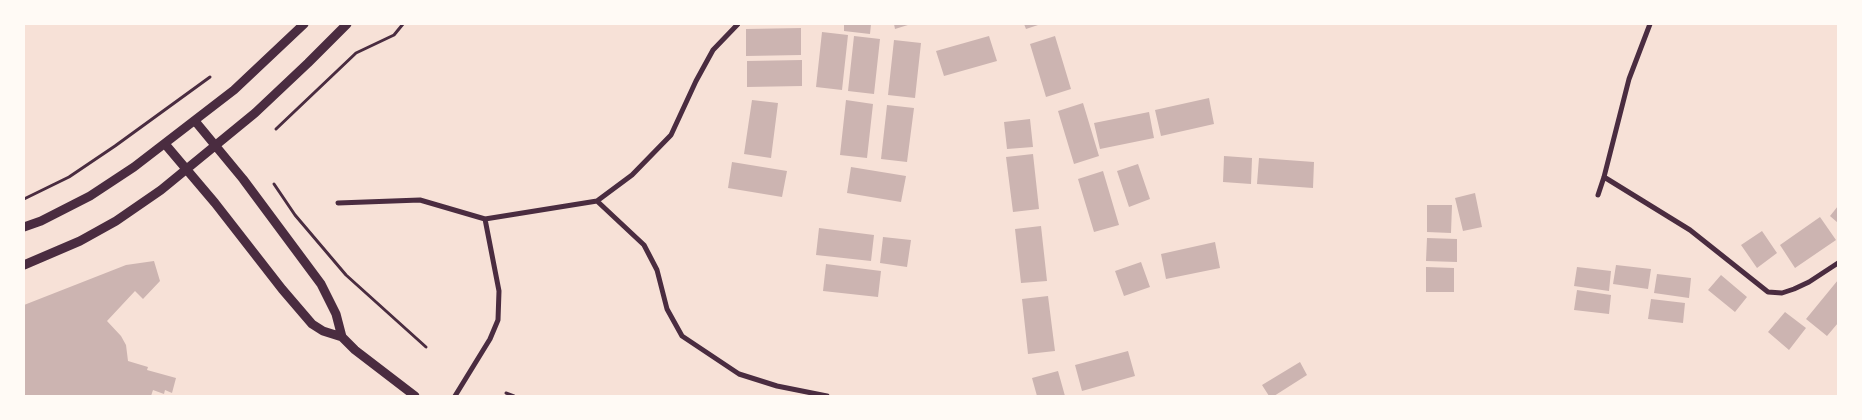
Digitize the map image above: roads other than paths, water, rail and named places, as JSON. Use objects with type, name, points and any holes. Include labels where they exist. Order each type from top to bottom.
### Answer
[{"type":"street","points":[[24,227],[41,221],[90,196],[130,170],[234,90],[304,24]]},
{"type":"street","points":[[24,265],[80,240],[116,221],[161,190],[216,146],[295,75],[346,24]]},
{"type":"street","points":[[338,203],[420,200],[485,219],[597,201],[632,175],[672,135],[696,81],[713,50],[738,24]]},
{"type":"street","points":[[1598,195],[1629,79],[1650,24]]},
{"type":"street","points":[[195,121],[243,179],[321,284],[336,314],[342,337]]},
{"type":"street","points":[[165,144],[312,324],[323,332],[342,337],[355,350],[415,396]]},
{"type":"street","points":[[1604,177],[1690,230],[1768,292],[1782,293],[1794,289],[1809,282],[1838,263]]},
{"type":"street","points":[[597,201],[644,245],[657,270],[666,309],[682,336],[739,374],[777,386],[827,396]]},
{"type":"street","points":[[455,396],[490,339],[498,320],[498,291],[485,219]]}]
